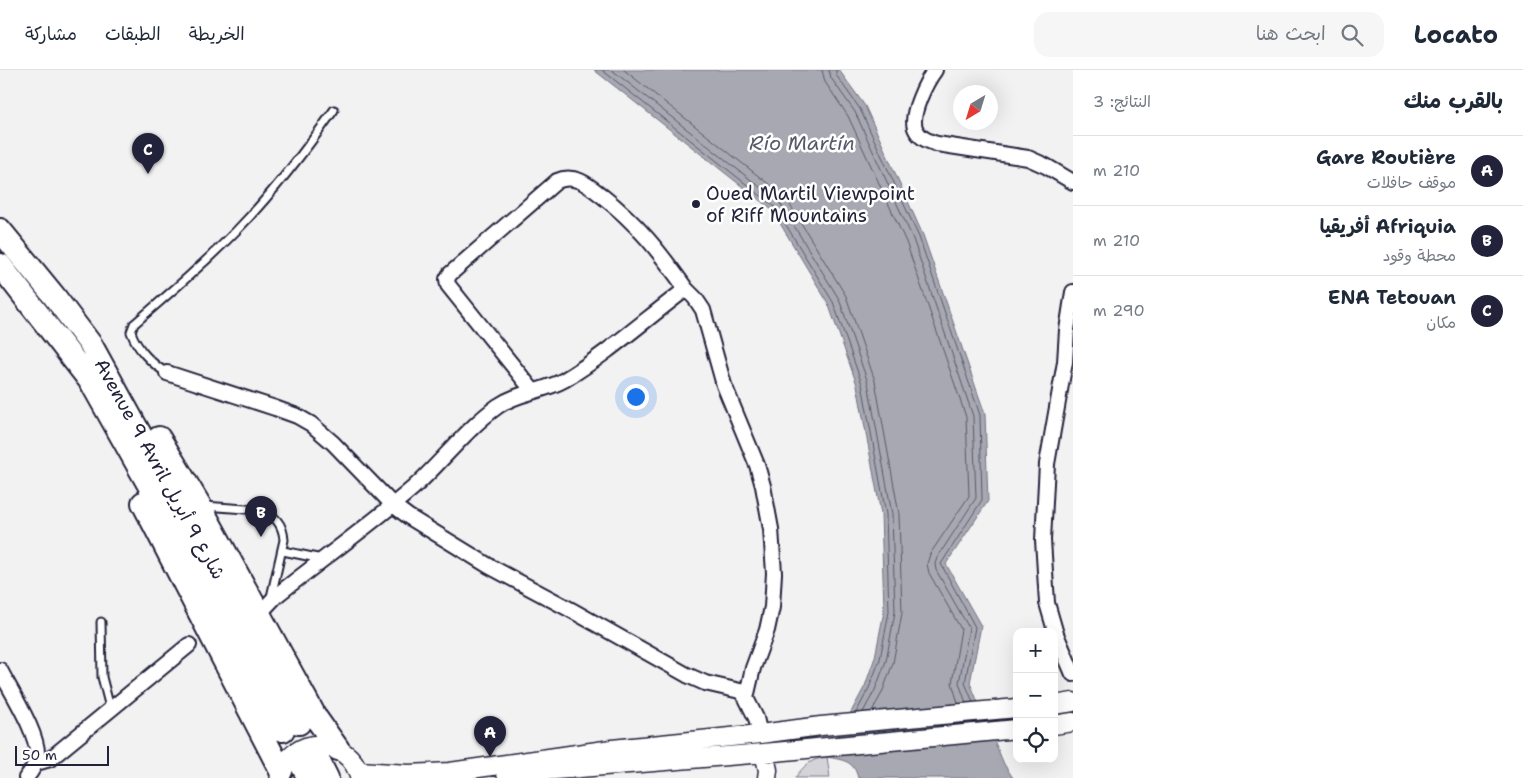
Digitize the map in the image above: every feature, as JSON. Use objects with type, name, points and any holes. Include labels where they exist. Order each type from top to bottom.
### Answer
[{"type":"highway","name":"Avenue 9 Avril شارع 9 أبريل","points":[[0,230],[49,289],[91,345],[190,525],[241,613],[291,726],[248,662],[91,382],[0,265]]},
{"type":"highway","points":[[60,342],[291,771],[327,778]]},
{"type":"highway","points":[[91,345],[122,381],[265,607],[316,718],[338,749]]},
{"type":"main road","points":[[291,771],[292,756],[307,747],[324,745],[338,749],[347,755],[354,762],[360,775]]},
{"type":"street","points":[[935,70],[922,90],[915,120],[916,130],[927,141],[1028,158],[1073,182]]},
{"type":"street","points":[[533,392],[448,286],[446,279],[557,181],[568,178],[579,180],[622,211],[657,248],[703,310],[724,385],[750,444],[757,465],[765,493],[771,529],[774,573],[772,607],[767,630],[753,668],[746,698]]},
{"type":"street","points":[[265,607],[322,559],[393,505],[433,469],[470,430],[496,408],[507,400],[566,379],[686,289]]},
{"type":"street","points":[[1073,292],[1067,330],[1065,362],[1047,464],[1043,540],[1047,603],[1056,634],[1073,674]]},
{"type":"street","points":[[167,373],[275,408],[311,424],[333,443],[393,505],[417,522],[489,566],[678,670],[705,683],[740,692],[746,698],[756,718],[760,734]]},
{"type":"street","points":[[36,763],[50,760],[110,708],[189,645]]},
{"type":"street","points":[[0,670],[32,730],[37,746],[38,756],[36,763],[26,778]]},
{"type":"street","points":[[1058,704],[1073,702]]},
{"type":"street","points":[[360,775],[450,772],[612,749],[820,726],[1013,708]]},
{"type":"street","points":[[1058,724],[1073,722]]},
{"type":"street","points":[[471,778],[1013,729]]},
{"type":"street","points":[[764,753],[768,770],[767,778]]},
{"type":"lane","points":[[167,373],[150,360],[133,338],[131,332],[134,324],[186,279],[239,229],[286,174],[334,110]]},
{"type":"lane","points":[[200,506],[259,510],[267,512],[276,519],[284,532],[283,551],[265,607]]},
{"type":"lane","points":[[283,551],[322,559]]},
{"type":"lane","points":[[101,622],[102,677],[110,708]]},
{"type":"shaded area","points":[[827,757],[830,778],[795,778],[808,763]]},
{"type":"water","name":"Río Martín","points":[[594,70],[839,70],[865,106],[923,235],[985,414],[988,501],[946,564],[981,626],[970,683],[1004,764],[1013,778],[858,778],[850,764],[827,757],[865,686],[875,657],[884,611],[881,514],[857,385],[828,303],[772,210]]},
{"type":"place","name":"ENA Tetouan","points":[[148,174]]},
{"type":"place","name":"Oued Martil Viewpoint of Riff Mountains","points":[[696,204]]},
{"type":"place","name":"Afriquia أفريقيا","points":[[261,537]]},
{"type":"place","name":"Gare Routière","points":[[490,757]]}]
